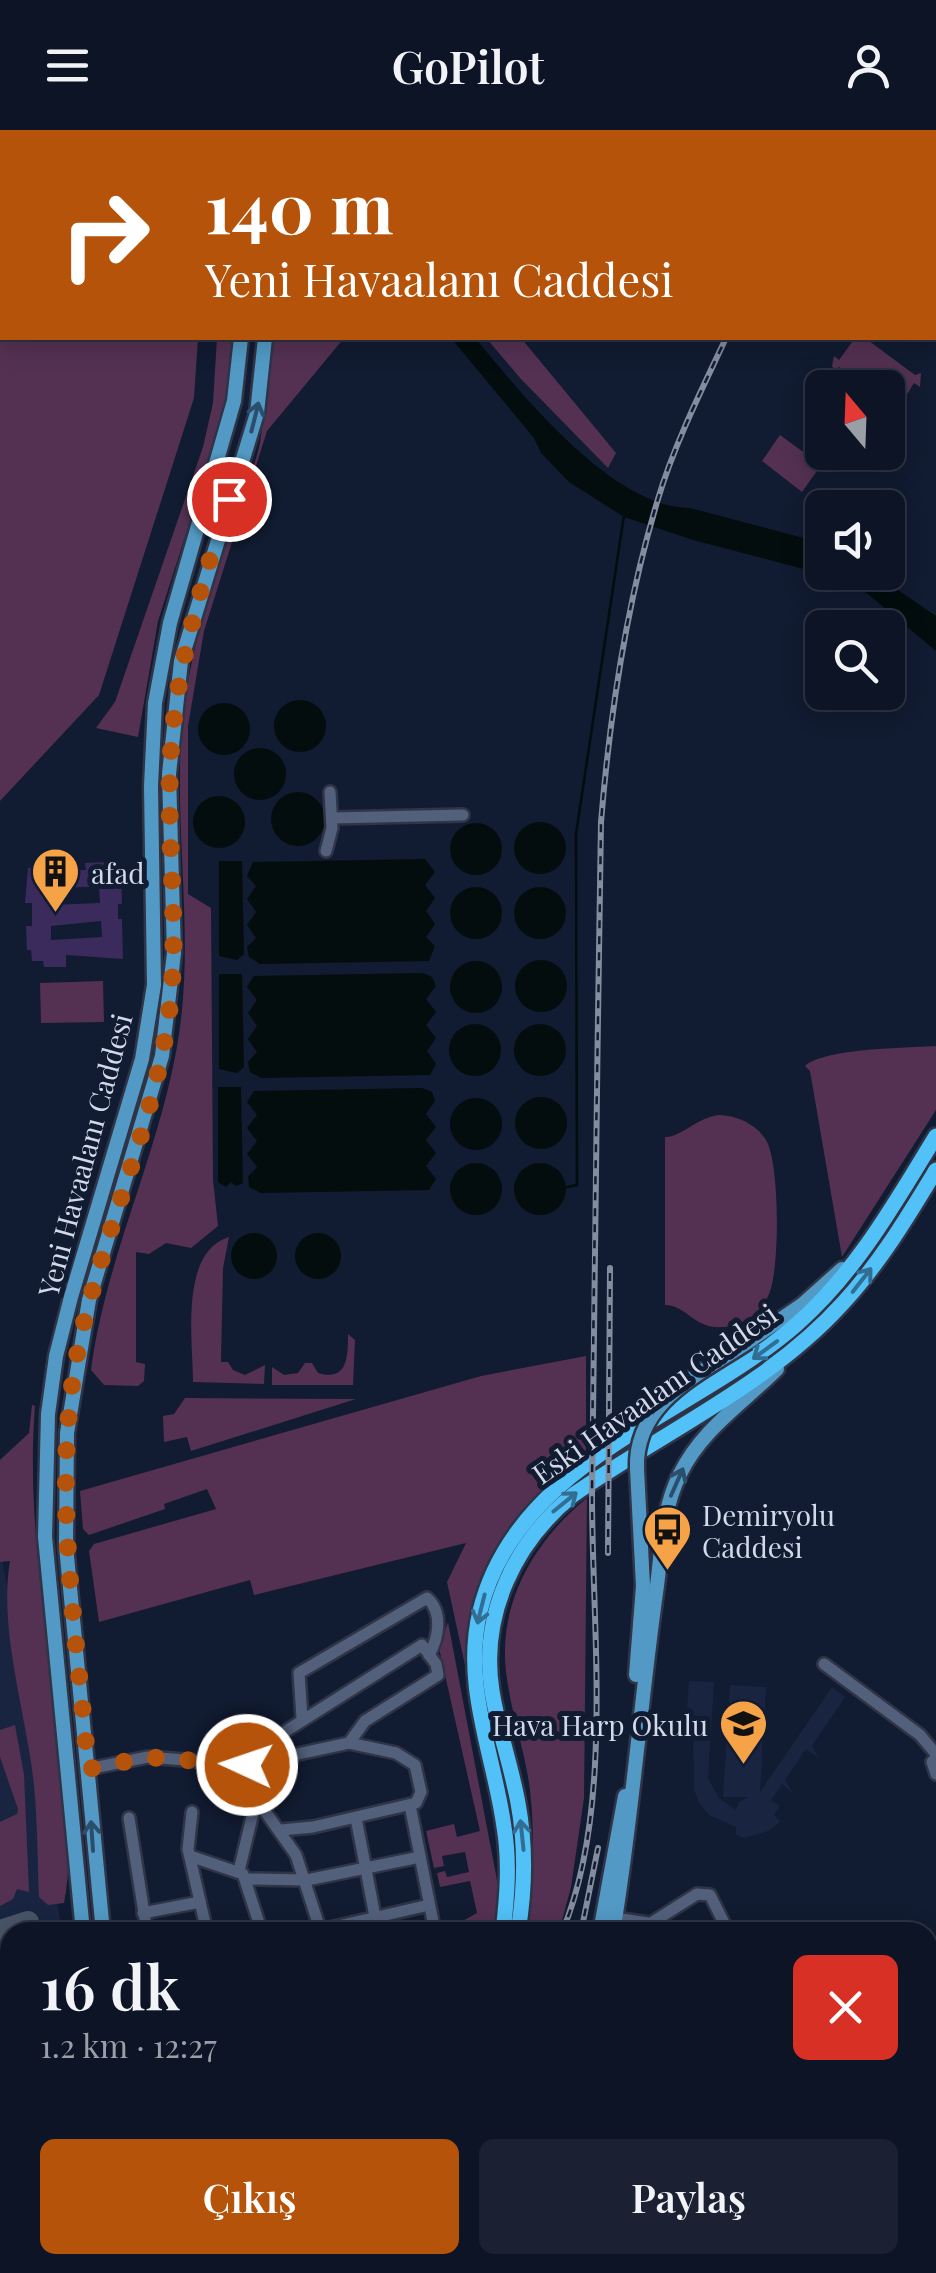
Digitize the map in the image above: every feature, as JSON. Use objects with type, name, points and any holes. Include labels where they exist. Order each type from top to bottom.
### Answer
[{"type":"highway","name":"Eski Havaalanı Caddesi","points":[[503,1922],[508,1864],[504,1828],[474,1674],[480,1612],[496,1565],[518,1528],[545,1497],[588,1464],[774,1343],[816,1307],[859,1257],[936,1136]]},
{"type":"highway","name":"Eski Havaalanı Caddesi","points":[[520,1922],[522,1830],[490,1676],[496,1615],[512,1568],[538,1528],[573,1495],[794,1349],[858,1285],[936,1170]]},
{"type":"main road","name":"Yeni Havaalanı Caddesi","points":[[82,1922],[45,1537],[48,1414],[56,1356],[71,1297],[142,1054],[155,965],[151,786],[154,703],[170,623],[234,401],[241,340]]},
{"type":"main road","name":"Yeni Havaalanı Caddesi","points":[[102,1922],[66,1546],[66,1433],[89,1300],[161,1059],[174,953],[170,774],[181,661],[257,413],[265,340]]},
{"type":"main road","points":[[142,1054],[161,1059]]},
{"type":"main road","points":[[611,1922],[643,1586],[637,1469],[641,1433],[654,1410],[672,1393],[803,1304],[859,1257]]},
{"type":"main road","points":[[611,1922],[630,1838],[662,1529],[679,1475],[714,1426],[794,1349]]},
{"type":"main road","points":[[62,1686],[80,1685]]},
{"type":"main road","points":[[70,1771],[88,1769]]},
{"type":"street","points":[[326,851],[332,818],[330,792]]},
{"type":"street","points":[[332,818],[463,815]]},
{"type":"street","points":[[302,1718],[297,1678],[303,1669],[426,1598],[436,1607],[438,1628],[429,1655]]},
{"type":"street","points":[[239,1765],[250,1751],[422,1645],[438,1671],[433,1680],[365,1722],[349,1743]]},
{"type":"street","points":[[824,1664],[920,1736],[936,1756],[932,1762],[936,1774]]},
{"type":"street","points":[[88,1769],[148,1757],[239,1765],[349,1743],[381,1748],[410,1760],[421,1792],[418,1801],[356,1818],[280,1830]]},
{"type":"street","points":[[239,1765],[256,1800],[280,1830],[307,1880],[316,1922]]},
{"type":"street","points":[[256,1800],[243,1875],[259,1922]]},
{"type":"street","points":[[410,1805],[432,1922]]},
{"type":"street","points":[[192,1812],[187,1835],[205,1922]]},
{"type":"street","points":[[129,1818],[145,1922]]},
{"type":"street","points":[[356,1818],[376,1922]]},
{"type":"street","points":[[190,1856],[243,1875],[307,1880],[420,1857]]},
{"type":"street","points":[[650,1922],[697,1894],[710,1895],[724,1922]]},
{"type":"street","points":[[143,1913],[200,1902]]},
{"type":"street","points":[[354,1922],[428,1906]]},
{"type":"shaded area","points":[[0,340],[198,340],[194,398],[99,695],[0,801]]},
{"type":"shaded area","points":[[217,340],[233,340],[223,418],[158,621],[138,737],[96,728],[115,702],[203,447],[213,403]]},
{"type":"shaded area","points":[[273,340],[342,340],[267,431],[204,631],[188,726],[188,894],[211,908],[213,1180],[218,1226],[191,1248],[166,1243],[149,1254],[136,1252],[136,1362],[145,1364],[144,1381],[138,1386],[104,1385],[91,1370],[99,1324],[165,1101],[182,1010],[185,926],[180,759],[189,676],[211,591],[258,451]]},
{"type":"shaded area","points":[[453,340],[477,340],[570,444],[630,489],[660,503],[805,538],[805,569],[624,517],[569,482],[541,453],[534,438]]},
{"type":"shaded area","points":[[488,340],[523,340],[616,453],[608,468]]},
{"type":"shaded area","points":[[854,340],[868,340],[915,375],[921,373],[920,387],[914,383],[905,398],[905,370],[834,370],[834,356],[839,360]]},
{"type":"shaded area","points":[[780,435],[805,453],[805,470],[817,470],[802,492],[762,461]]},
{"type":"shaded area","points":[[860,590],[898,590],[936,616],[936,651],[905,625],[905,610],[887,610]]},
{"type":"shaded area","points":[[300,700],[319,707],[326,726],[319,745],[300,752],[281,745],[274,726],[281,707]]},
{"type":"shaded area","points":[[224,703],[243,710],[250,729],[243,748],[224,755],[205,748],[198,729],[205,710]]},
{"type":"shaded area","points":[[260,748],[279,755],[286,774],[279,793],[260,800],[241,793],[234,774],[241,755]]},
{"type":"shaded area","points":[[298,792],[317,800],[325,819],[317,838],[298,846],[279,838],[271,819],[279,800]]},
{"type":"shaded area","points":[[219,796],[238,803],[245,822],[238,841],[219,848],[200,841],[193,822],[200,803]]},
{"type":"shaded area","points":[[540,822],[559,829],[566,848],[559,867],[540,874],[521,867],[514,848],[521,829]]},
{"type":"shaded area","points":[[476,823],[495,830],[502,849],[495,868],[476,875],[457,868],[450,849],[457,830]]},
{"type":"shaded area","points":[[425,859],[435,872],[425,885],[435,898],[426,911],[435,924],[426,937],[435,946],[429,961],[260,964],[249,957],[247,947],[256,938],[247,925],[256,912],[247,899],[256,886],[247,876],[253,862]]},
{"type":"shaded area","points":[[219,861],[242,861],[244,954],[237,960],[219,956]]},
{"type":"shaded area","points":[[476,887],[495,894],[502,913],[495,932],[476,939],[457,932],[450,913],[457,894]]},
{"type":"shaded area","points":[[540,887],[559,894],[566,913],[559,932],[540,939],[521,932],[514,913],[521,894]]},
{"type":"shaded area","points":[[541,960],[560,967],[567,986],[560,1005],[541,1012],[522,1005],[515,986],[522,967]]},
{"type":"shaded area","points":[[476,961],[495,968],[502,987],[495,1006],[476,1013],[457,1006],[450,987],[457,968]]},
{"type":"shaded area","points":[[423,973],[432,977],[436,986],[426,999],[436,1012],[426,1025],[436,1038],[427,1051],[436,1064],[430,1075],[261,1078],[250,1072],[248,1062],[257,1052],[248,1039],[257,1026],[248,1013],[257,1000],[247,987],[254,976]]},
{"type":"shaded area","points":[[219,974],[242,974],[244,1067],[237,1073],[219,1069]]},
{"type":"shaded area","points":[[103,981],[104,1022],[41,1023],[40,983]]},
{"type":"shaded area","points":[[475,1024],[494,1031],[501,1050],[494,1069],[475,1076],[456,1069],[449,1050],[456,1031]]},
{"type":"shaded area","points":[[540,1024],[559,1031],[566,1050],[559,1069],[540,1076],[521,1069],[514,1050],[521,1031]]},
{"type":"shaded area","points":[[936,1046],[936,1110],[842,1257],[810,1071],[805,1066],[847,1052]]},
{"type":"shaded area","points":[[218,1087],[241,1087],[243,1183],[236,1186],[231,1182],[226,1187],[218,1182]]},
{"type":"shaded area","points":[[422,1088],[432,1092],[435,1101],[426,1114],[436,1127],[426,1140],[436,1153],[426,1166],[436,1179],[429,1190],[261,1193],[249,1187],[248,1177],[257,1167],[247,1154],[257,1141],[247,1128],[257,1115],[247,1102],[254,1091]]},
{"type":"shaded area","points":[[541,1097],[560,1104],[567,1123],[560,1142],[541,1149],[522,1142],[515,1123],[522,1104]]},
{"type":"shaded area","points":[[476,1098],[495,1105],[502,1124],[495,1143],[476,1150],[457,1143],[450,1124],[457,1105]]},
{"type":"shaded area","points":[[720,1115],[746,1122],[766,1140],[774,1170],[777,1216],[773,1281],[766,1299],[746,1320],[711,1327],[665,1305],[665,1137]]},
{"type":"shaded area","points":[[476,1163],[495,1170],[502,1189],[495,1208],[476,1215],[457,1208],[450,1189],[457,1170]]},
{"type":"shaded area","points":[[540,1163],[559,1170],[566,1189],[559,1208],[540,1215],[521,1208],[514,1189],[521,1170]]},
{"type":"shaded area","points":[[254,1233],[270,1240],[277,1256],[270,1272],[254,1279],[238,1272],[231,1256],[238,1240]]},
{"type":"shaded area","points":[[318,1233],[334,1240],[341,1256],[334,1272],[318,1279],[302,1272],[295,1256],[302,1240]]},
{"type":"shaded area","points":[[229,1237],[223,1268],[221,1362],[228,1362],[233,1370],[245,1375],[265,1365],[264,1384],[193,1382],[191,1322],[196,1279],[202,1260],[213,1246]]},
{"type":"shaded area","points":[[348,1334],[355,1340],[353,1385],[272,1385],[272,1367],[284,1375],[298,1373],[305,1363],[312,1363],[318,1373],[328,1375],[341,1370]]},
{"type":"shaded area","points":[[586,1356],[586,1457],[532,1500],[495,1551],[474,1611],[468,1679],[447,1582],[466,1543],[254,1595],[250,1580],[99,1622],[89,1551],[94,1544],[216,1509],[207,1489],[164,1504],[165,1509],[89,1535],[83,1529],[80,1491],[481,1376]]},
{"type":"shaded area","points":[[185,1398],[356,1399],[191,1451],[187,1437],[164,1442],[163,1416],[174,1414]]},
{"type":"shaded area","points":[[32,1405],[36,1535],[68,1846],[64,1903],[48,1905],[39,1897],[34,1786],[9,1631],[10,1561],[0,1562],[0,1460],[29,1433]]},
{"type":"shaded area","points":[[587,1498],[584,1798],[562,1922],[527,1922],[532,1817],[527,1769],[506,1672],[505,1646],[514,1597],[524,1574],[568,1515]]},
{"type":"shaded area","points":[[0,1544],[60,1922],[0,1922]]},
{"type":"shaded area","points":[[448,1622],[500,1896],[494,1922],[461,1922],[477,1913],[470,1881],[440,1887],[437,1873],[445,1871],[447,1877],[469,1872],[465,1852],[442,1856],[444,1866],[434,1868],[426,1831],[454,1824],[457,1837],[480,1831],[439,1648]]},
{"type":"shaded area","name":"Hava Harp Okulu","points":[[689,1681],[714,1682],[708,1778],[719,1798],[736,1810],[739,1802],[749,1797],[723,1797],[730,1685],[766,1687],[760,1792],[832,1687],[845,1697],[812,1746],[819,1758],[806,1749],[785,1780],[794,1794],[782,1784],[771,1800],[780,1806],[774,1815],[780,1822],[768,1831],[744,1838],[736,1835],[736,1827],[709,1815],[699,1803],[694,1790],[693,1723],[686,1722]]},
{"type":"shaded area","points":[[15,1725],[24,1775],[29,1892],[17,1889],[13,1899],[0,1906],[0,1822],[17,1814],[18,1809],[0,1757],[0,1730]]},
{"type":"building","name":"afad","points":[[85,863],[121,866],[122,904],[118,904],[118,919],[122,919],[123,959],[66,955],[66,967],[44,967],[43,961],[32,961],[31,950],[27,950],[26,926],[32,926],[32,903],[25,903],[28,868],[60,864],[61,870],[86,870]],"holes":[[[99,886],[100,903],[49,905],[49,889]],[[101,921],[102,937],[51,940],[51,926]]]},
{"type":"waterway","points":[[567,1187],[577,1185],[576,834],[624,515]]},
{"type":"railway","points":[[565,1922],[589,1831],[594,1776],[592,1497],[601,822],[605,781],[621,659],[647,539],[672,458],[725,340]]},
{"type":"railway","points":[[608,1553],[610,1268]]},
{"type":"railway","points":[[583,1922],[598,1848]]},
{"type":"place","name":"afad","points":[[56,914]]},
{"type":"place","name":"Demiryolu Caddesi","points":[[667,1572]]},
{"type":"place","name":"Hava Harp Okulu","points":[[743,1766]]},
{"type":"route","points":[[229,499],[181,661],[170,774],[174,953],[169,1012],[160,1064],[80,1341],[66,1433],[66,1546],[88,1769],[148,1757],[247,1765]]}]
